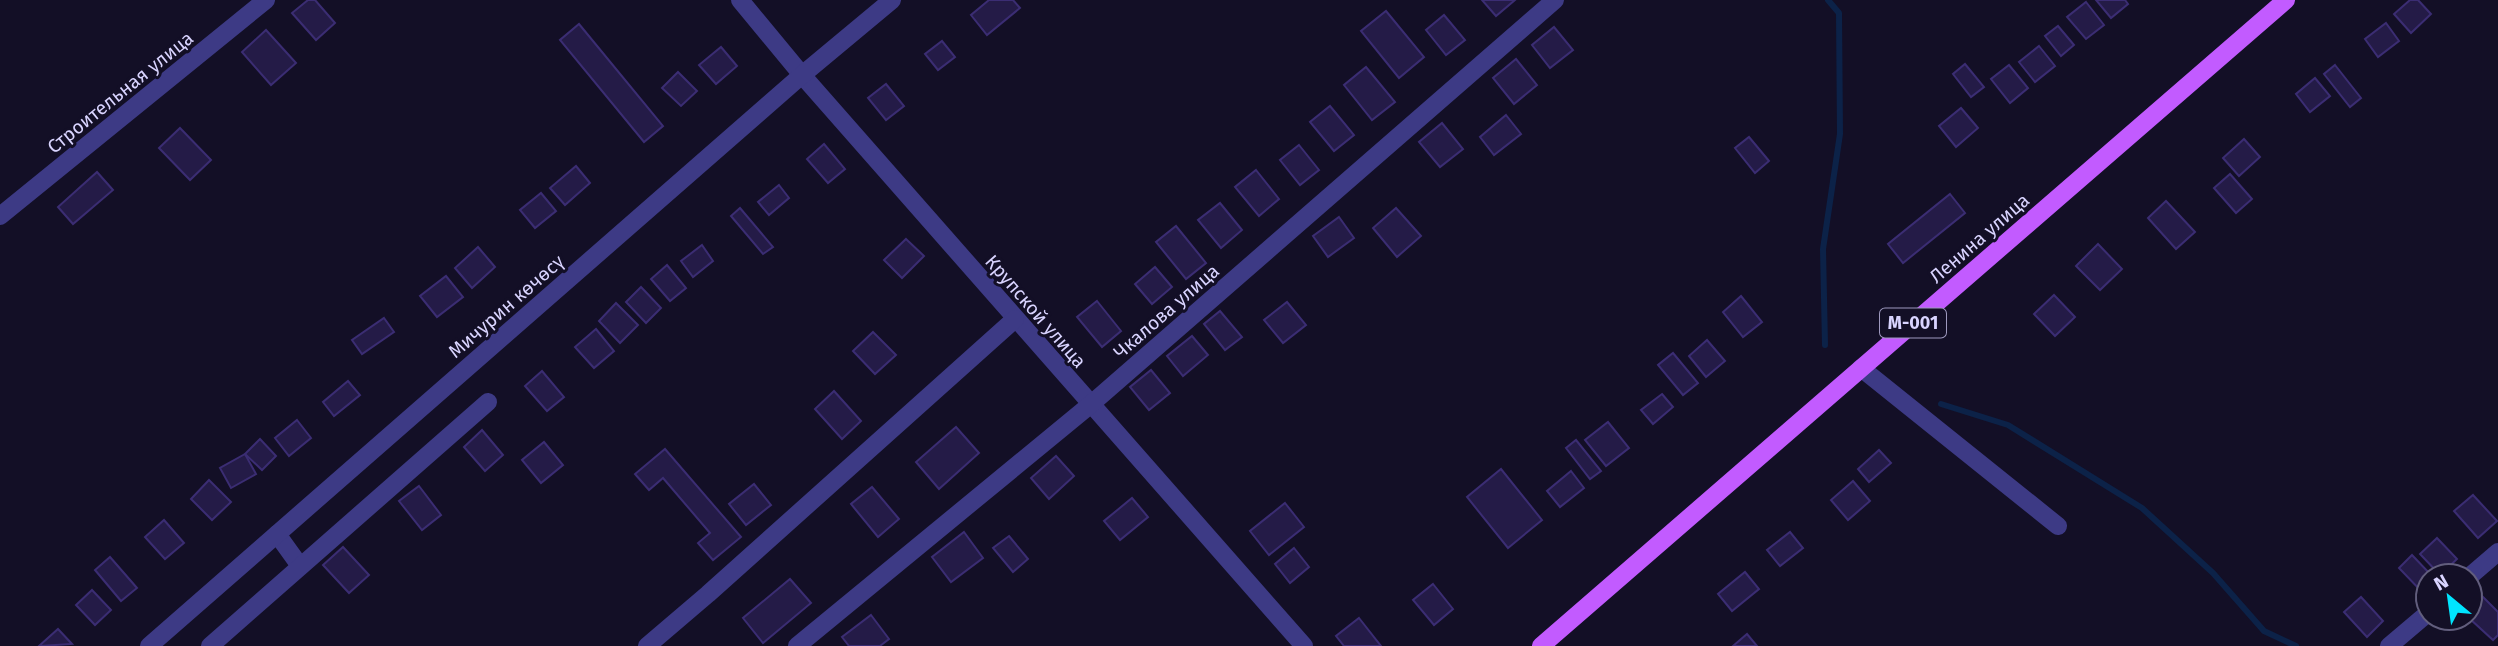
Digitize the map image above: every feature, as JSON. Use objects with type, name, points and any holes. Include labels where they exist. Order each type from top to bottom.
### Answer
[{"type":"main road","name":"Ленина улица","points":[[1541,646],[2286,0]]},
{"type":"street","name":"Строительная улица","points":[[0,216],[266,0]]},
{"type":"street","name":"Крупской улица","points":[[740,0],[802,75],[1090,405],[1304,646]]},
{"type":"street","name":"Мичурин көчөсү","points":[[149,646],[802,75],[892,0]]},
{"type":"street","name":"Чкалова улица","points":[[797,646],[1090,405],[1555,0]]},
{"type":"street","points":[[647,646],[1015,318]]},
{"type":"street","points":[[1861,368],[2058,526]]},
{"type":"street","points":[[210,646],[488,402]]},
{"type":"street","points":[[277,534],[300,566]]},
{"type":"street","points":[[2484,564],[2498,552]]},
{"type":"street","points":[[2389,646],[2414,624]]},
{"type":"building","points":[[308,0],[315,0],[335,23],[316,40],[292,13]]},
{"type":"building","points":[[989,0],[1013,0],[1020,8],[987,35],[971,15]]},
{"type":"building","points":[[1482,0],[1515,0],[1496,16]]},
{"type":"building","points":[[2096,0],[2125,0],[2128,4],[2111,18]]},
{"type":"building","points":[[2410,0],[2418,0],[2431,14],[2411,33],[2394,14]]},
{"type":"building","points":[[2086,2],[2104,25],[2086,39],[2067,17]]},
{"type":"building","points":[[1386,11],[1424,57],[1399,78],[1361,31]]},
{"type":"building","points":[[1444,15],[1465,40],[1446,55],[1426,30]]},
{"type":"building","points":[[2386,23],[2399,41],[2378,57],[2365,39]]},
{"type":"building","points":[[579,24],[663,126],[644,142],[560,40]]},
{"type":"building","points":[[2058,26],[2074,45],[2061,56],[2045,36]]},
{"type":"building","points":[[1554,27],[1573,50],[1550,68],[1532,45]]},
{"type":"building","points":[[266,30],[296,63],[271,85],[242,52]]},
{"type":"building","points":[[942,41],[955,57],[938,70],[925,54]]},
{"type":"building","points":[[2039,46],[2055,66],[2035,82],[2019,62]]},
{"type":"building","points":[[721,47],[737,66],[716,84],[699,65]]},
{"type":"building","points":[[1516,59],[1537,85],[1514,104],[1493,78]]},
{"type":"building","points":[[1965,64],[1984,87],[1971,97],[1953,74]]},
{"type":"building","points":[[2009,65],[2028,88],[2010,103],[1991,79]]},
{"type":"building","points":[[2335,65],[2361,98],[2350,107],[2324,74]]},
{"type":"building","points":[[1366,67],[1395,102],[1372,120],[1344,85]]},
{"type":"building","points":[[678,72],[697,91],[681,106],[662,88]]},
{"type":"building","points":[[2315,78],[2330,96],[2310,112],[2296,94]]},
{"type":"building","points":[[886,84],[904,106],[886,120],[868,98]]},
{"type":"building","points":[[1330,106],[1354,135],[1334,151],[1310,122]]},
{"type":"building","points":[[1961,108],[1978,128],[1956,147],[1939,126]]},
{"type":"building","points":[[1506,115],[1521,134],[1494,155],[1480,137]]},
{"type":"building","points":[[1442,123],[1463,149],[1440,167],[1419,142]]},
{"type":"building","points":[[180,128],[211,160],[190,180],[159,148]]},
{"type":"building","points":[[1749,137],[1769,161],[1755,173],[1735,148]]},
{"type":"building","points":[[2244,139],[2260,157],[2239,176],[2223,158]]},
{"type":"building","points":[[824,144],[845,169],[828,183],[807,159]]},
{"type":"building","points":[[1299,145],[1319,170],[1300,185],[1280,160]]},
{"type":"building","points":[[576,166],[590,183],[565,205],[550,188]]},
{"type":"building","points":[[1256,170],[1279,199],[1259,216],[1235,187]]},
{"type":"building","points":[[97,172],[113,190],[73,224],[58,207]]},
{"type":"building","points":[[2230,174],[2252,199],[2236,213],[2214,188]]},
{"type":"building","points":[[779,185],[789,198],[769,215],[758,202]]},
{"type":"building","points":[[541,193],[556,211],[535,228],[520,210]]},
{"type":"building","points":[[1950,194],[1965,213],[1903,263],[1888,244]]},
{"type":"building","points":[[2166,201],[2195,232],[2176,249],[2148,218]]},
{"type":"building","points":[[1220,203],[1242,230],[1221,248],[1198,220]]},
{"type":"building","points":[[740,208],[773,247],[763,254],[731,216]]},
{"type":"building","points":[[1396,208],[1421,236],[1397,257],[1373,228]]},
{"type":"building","points":[[1339,217],[1354,238],[1328,257],[1313,236]]},
{"type":"building","points":[[1176,226],[1206,263],[1186,279],[1156,242]]},
{"type":"building","points":[[906,239],[924,256],[902,278],[884,260]]},
{"type":"building","points":[[2098,244],[2122,269],[2100,290],[2076,266]]},
{"type":"building","points":[[702,245],[713,261],[693,277],[681,261]]},
{"type":"building","points":[[478,247],[495,267],[472,288],[455,268]]},
{"type":"building","points":[[667,265],[686,288],[670,301],[651,279]]},
{"type":"building","points":[[1155,267],[1172,287],[1152,304],[1135,284]]},
{"type":"building","points":[[446,276],[463,297],[437,317],[420,296]]},
{"type":"building","points":[[641,287],[661,308],[646,323],[626,302]]},
{"type":"building","points":[[2054,295],[2075,317],[2055,336],[2034,314]]},
{"type":"building","points":[[1741,296],[1762,322],[1743,337],[1723,312]]},
{"type":"building","points":[[1097,301],[1121,331],[1102,347],[1077,317]]},
{"type":"building","points":[[1287,302],[1306,325],[1283,343],[1264,320]]},
{"type":"building","points":[[616,303],[638,325],[620,343],[599,321]]},
{"type":"building","points":[[1220,311],[1242,337],[1225,350],[1204,324]]},
{"type":"building","points":[[384,318],[394,332],[362,354],[352,340]]},
{"type":"building","points":[[596,329],[614,351],[594,368],[575,347]]},
{"type":"building","points":[[873,332],[896,355],[875,374],[853,351]]},
{"type":"building","points":[[1192,336],[1208,355],[1183,376],[1167,356]]},
{"type":"building","points":[[1707,340],[1725,361],[1706,377],[1689,356]]},
{"type":"building","points":[[1673,353],[1698,383],[1683,395],[1658,365]]},
{"type":"building","points":[[1151,370],[1170,393],[1149,410],[1130,387]]},
{"type":"building","points":[[542,371],[564,397],[547,411],[525,386]]},
{"type":"building","points":[[348,381],[360,395],[334,416],[323,402]]},
{"type":"building","points":[[834,391],[861,421],[842,439],[815,409]]},
{"type":"building","points":[[1662,394],[1673,407],[1653,424],[1641,410]]},
{"type":"building","points":[[297,420],[311,438],[289,456],[275,438]]},
{"type":"building","points":[[1608,422],[1629,448],[1606,466],[1585,440]]},
{"type":"building","points":[[956,427],[979,453],[939,489],[916,462]]},
{"type":"building","points":[[482,430],[503,455],[485,471],[464,447]]},
{"type":"building","points":[[260,439],[276,456],[262,470],[245,454]]},
{"type":"building","points":[[1576,440],[1601,471],[1590,479],[1566,448]]},
{"type":"building","points":[[544,442],[563,465],[541,483],[522,460]]},
{"type":"building","points":[[665,449],[741,537],[713,560],[698,543],[710,533],[663,478],[649,490],[635,474]]},
{"type":"building","points":[[1879,450],[1891,463],[1869,482],[1858,469]]},
{"type":"building","points":[[245,454],[256,474],[231,488],[220,468]]},
{"type":"building","points":[[1056,456],[1074,476],[1049,499],[1031,478]]},
{"type":"building","points":[[1501,469],[1542,520],[1508,548],[1467,497]]},
{"type":"building","points":[[1571,471],[1584,488],[1560,507],[1547,491]]},
{"type":"building","points":[[209,480],[231,502],[212,520],[191,499]]},
{"type":"building","points":[[1853,481],[1870,501],[1848,520],[1831,500]]},
{"type":"building","points":[[754,484],[771,505],[746,525],[729,504]]},
{"type":"building","points":[[419,486],[441,515],[422,530],[399,501]]},
{"type":"building","points":[[872,487],[899,519],[878,537],[851,504]]},
{"type":"building","points":[[2473,495],[2497,521],[2478,538],[2454,511]]},
{"type":"building","points":[[1132,498],[1148,517],[1120,540],[1104,521]]},
{"type":"building","points":[[1285,503],[1304,527],[1269,555],[1250,531]]},
{"type":"building","points":[[164,520],[184,543],[165,559],[145,537]]},
{"type":"building","points":[[964,532],[983,558],[951,582],[932,557]]},
{"type":"building","points":[[1790,532],[1803,548],[1780,566],[1767,550]]},
{"type":"building","points":[[1009,536],[1028,559],[1013,572],[993,548]]},
{"type":"building","points":[[2437,538],[2457,559],[2454,562],[2428,562],[2420,554]]},
{"type":"building","points":[[343,547],[369,575],[349,593],[323,565]]},
{"type":"building","points":[[1294,548],[1309,567],[1290,583],[1275,564]]},
{"type":"building","points":[[2412,555],[2419,562],[2414,562],[2414,584],[2399,568]]},
{"type":"building","points":[[110,557],[137,588],[121,601],[95,570]]},
{"type":"building","points":[[1745,572],[1759,589],[1732,611],[1718,594]]},
{"type":"building","points":[[790,579],[811,603],[763,643],[743,618]]},
{"type":"building","points":[[1433,584],[1453,609],[1434,625],[1413,600]]},
{"type":"building","points":[[92,590],[111,610],[95,625],[76,605]]},
{"type":"building","points":[[2361,597],[2383,621],[2367,637],[2344,612]]},
{"type":"building","points":[[2484,598],[2498,612],[2498,635],[2493,640],[2484,632]]},
{"type":"building","points":[[871,615],[889,639],[880,646],[849,646],[842,637]]},
{"type":"building","points":[[1359,618],[1381,646],[1344,646],[1336,636]]},
{"type":"building","points":[[58,629],[72,644],[39,646]]},
{"type":"building","points":[[1747,634],[1757,646],[1733,646]]},
{"type":"waterway","points":[[1825,345],[1823,249],[1840,134],[1839,13],[1828,0]]},
{"type":"waterway","points":[[1941,404],[2008,425],[2142,508],[2213,573],[2264,631],[2296,646]]}]
